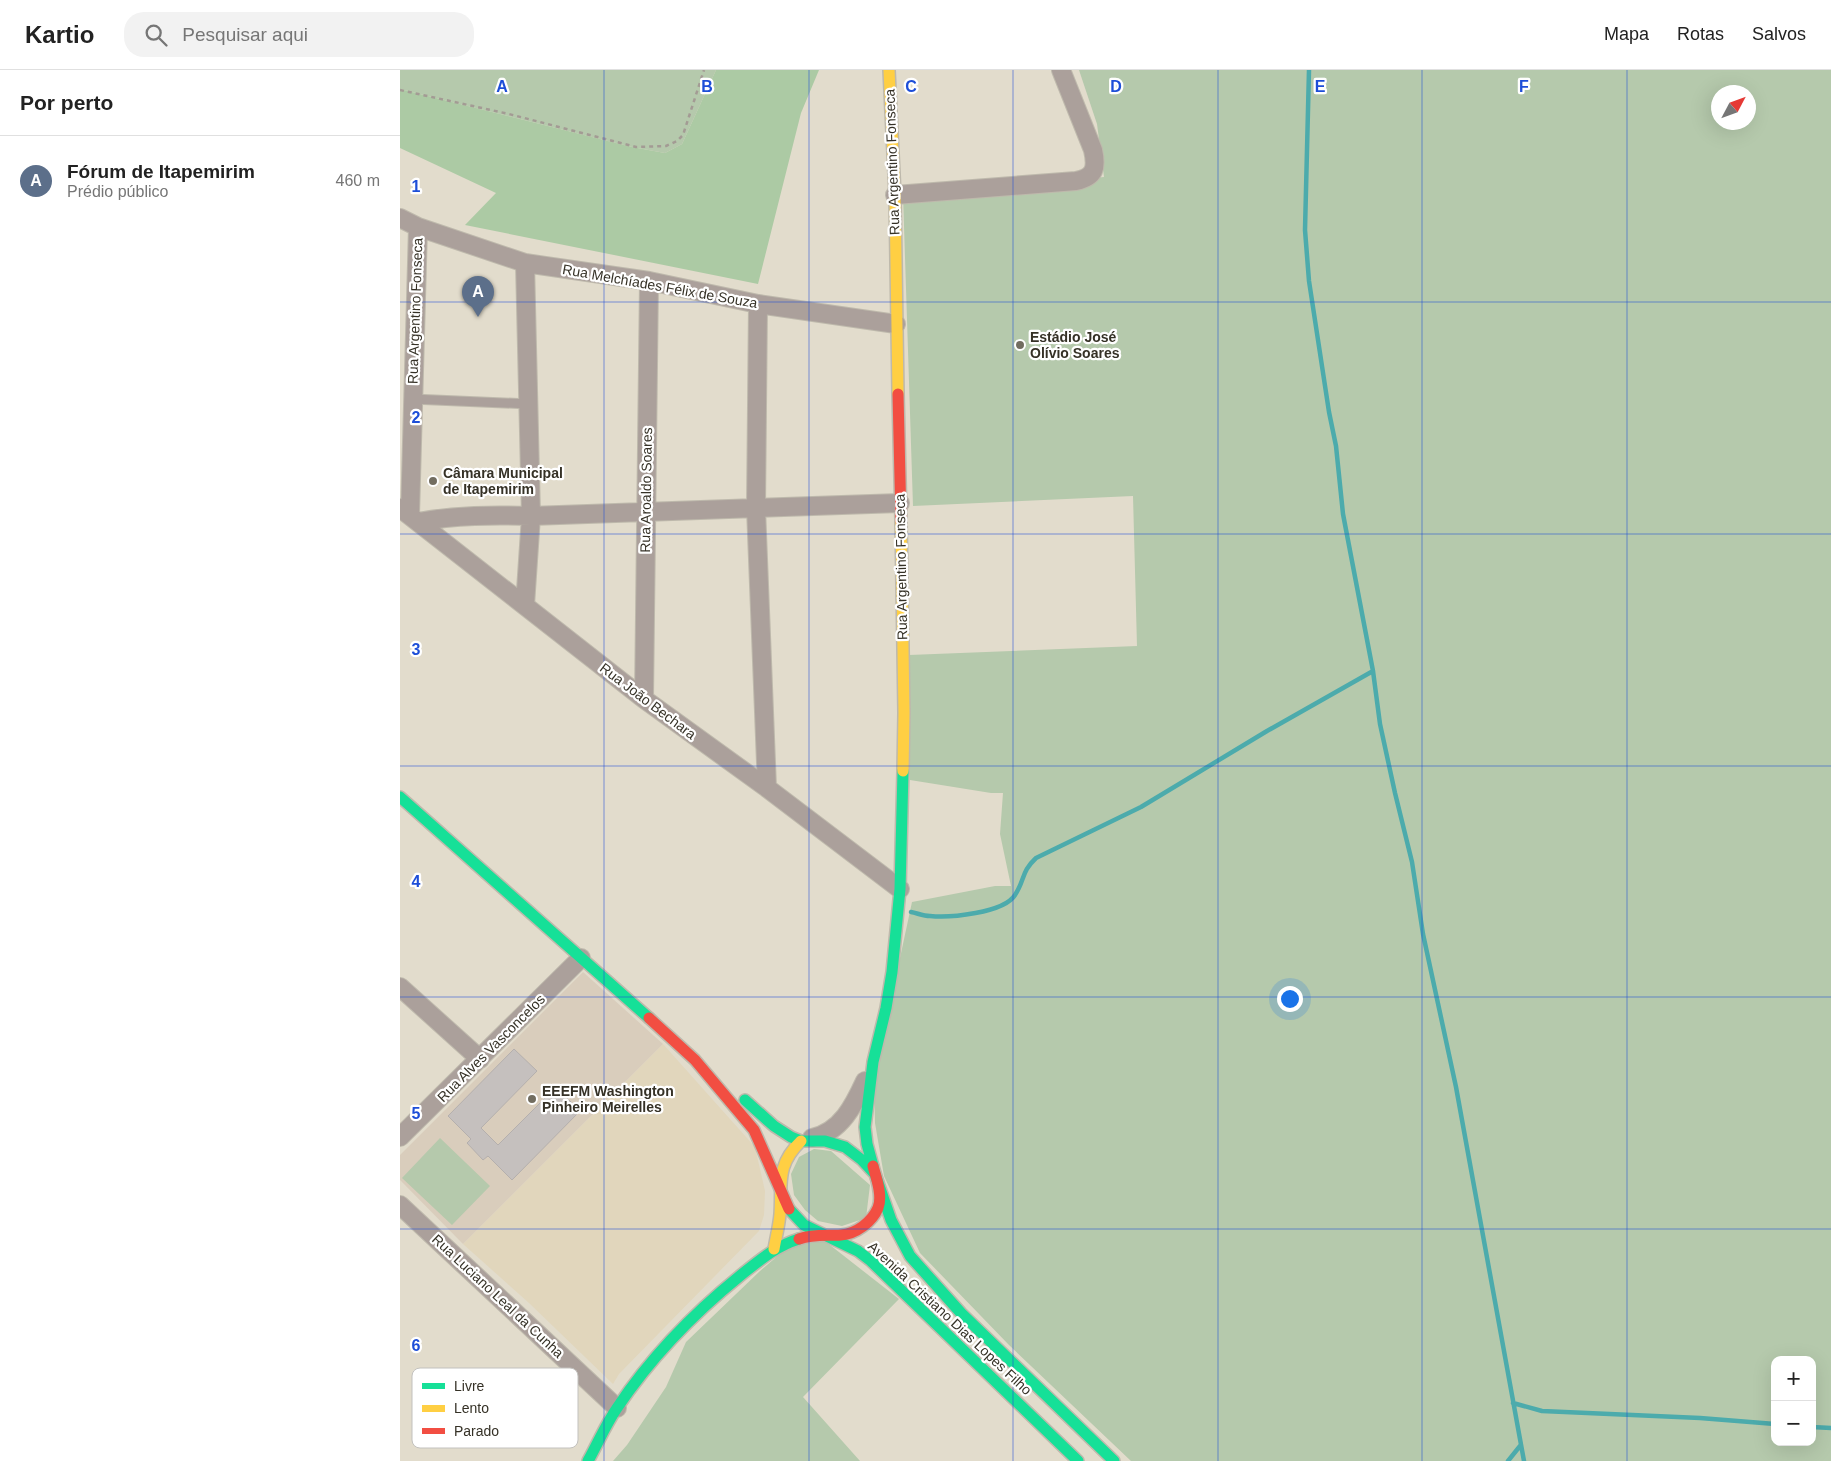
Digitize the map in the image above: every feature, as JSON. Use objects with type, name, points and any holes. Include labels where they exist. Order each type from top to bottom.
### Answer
[{"type":"street","name":"Rua Argentino Fonseca","points":[[875,1174],[865,1128],[873,1062],[886,1008],[892,972],[900,889],[904,713],[895,195],[889,70]]},
{"type":"street","points":[[895,195],[1076,181],[1090,176],[1094,171],[1095,164],[1093,150],[1061,70]]},
{"type":"street","name":"Rua Melchíades Félix de Souza","points":[[400,218],[418,227],[525,263],[649,281],[758,304],[896,324]]},
{"type":"street","name":"Rua Argentino Fonseca","points":[[410,515],[418,227]]},
{"type":"street","points":[[525,263],[531,516],[525,605]]},
{"type":"street","name":"Rua Aroaldo Soares","points":[[644,699],[649,281]]},
{"type":"street","points":[[758,304],[756,508],[767,788]]},
{"type":"street","points":[[410,515],[444,518],[470,515],[531,516],[900,503]]},
{"type":"street","name":"Rua João Bechara","points":[[410,515],[644,699],[767,788],[900,889]]},
{"type":"street","points":[[400,797],[695,1060]]},
{"type":"street","name":"Rua Alves Vasconcelos","points":[[400,1137],[581,958]]},
{"type":"street","points":[[400,987],[480,1059]]},
{"type":"street","name":"Avenida Cristiano Dias Lopes Filho","points":[[695,1060],[729,1086],[774,1126],[801,1141],[825,1141],[845,1147],[862,1160],[875,1174],[891,1220],[910,1256],[961,1313],[1114,1461]]},
{"type":"street","name":"Avenida Cristiano Dias Lopes Filho","points":[[695,1060],[754,1130],[792,1215],[804,1225],[858,1251],[871,1260],[1078,1461]]},
{"type":"street","points":[[774,1249],[779,1222],[780,1188],[784,1162],[790,1151],[801,1141],[829,1132],[840,1123],[856,1100],[873,1062]]},
{"type":"street","points":[[588,1461],[617,1408],[657,1356],[682,1327],[709,1301],[774,1249],[802,1237],[842,1235],[864,1226],[878,1208],[879,1202],[875,1174]]},
{"type":"street","name":"Rua Luciano Leal da Cunha","points":[[400,1206],[574,1368]]},
{"type":"street","name":"Rua Luciano Leal da Cunha","points":[[578,1372],[617,1408]]},
{"type":"lane","points":[[412,399],[529,404]]},
{"type":"path","points":[[400,90],[509,114],[636,147],[666,146],[684,135],[704,70]]},
{"type":"shaded area","name":"EEEFM Washington Pinheiro Meirelles","points":[[583,972],[663,1044],[463,1244],[400,1180],[400,1155]]},
{"type":"shaded area","points":[[663,1044],[755,1147],[765,1191],[764,1215],[759,1231],[619,1374],[613,1384],[529,1303],[463,1244]]},
{"type":"green space","points":[[400,70],[716,70],[682,144],[665,153],[632,147],[400,89]]},
{"type":"green space","points":[[716,70],[819,70],[801,113],[758,284],[465,225],[496,193],[400,148],[400,89],[632,147],[665,153],[682,144]]},
{"type":"green space","points":[[1079,70],[1831,70],[1831,1461],[1131,1461],[1009,1345],[920,1253],[884,1176],[875,1123],[874,1079],[912,902],[995,886],[1011,886],[1000,834],[1003,793],[991,793],[910,780],[909,655],[1137,646],[1133,496],[913,506],[903,195],[1104,177],[1097,124]]},
{"type":"green space","points":[[440,1138],[490,1186],[452,1225],[402,1178]]},
{"type":"green space","points":[[814,1149],[831,1151],[870,1185],[866,1218],[842,1226],[818,1221],[805,1210],[794,1195],[791,1174],[799,1157]]},
{"type":"green space","points":[[821,1238],[899,1299],[803,1397],[860,1461],[613,1461],[627,1445],[666,1387],[686,1342],[760,1271],[787,1248]]},
{"type":"building","points":[[514,1049],[537,1071],[481,1128],[498,1145],[556,1087],[580,1111],[512,1180],[488,1156],[483,1160],[467,1143],[471,1139],[448,1116]]},
{"type":"waterway","points":[[1309,70],[1305,230],[1309,281],[1336,446],[1343,514],[1373,671],[1380,724],[1412,862],[1423,934],[1456,1087],[1524,1461]]},
{"type":"waterway","points":[[911,912],[927,916],[950,916],[976,913],[1000,906],[1015,895],[1025,872],[1036,858],[1141,807],[1267,731],[1373,671]]},
{"type":"waterway","points":[[1513,1403],[1542,1411],[1700,1418],[1771,1424]]},
{"type":"waterway","points":[[1816,1427],[1831,1428]]},
{"type":"waterway","points":[[1508,1461],[1520,1446]]},
{"type":"traffic: fast","points":[[873,1166],[865,1127],[873,1062],[886,1008],[892,972],[900,889],[903,771]]},
{"type":"traffic: fast","points":[[400,797],[649,1018]]},
{"type":"traffic: fast","points":[[745,1100],[774,1126],[791,1137],[801,1141],[825,1141],[845,1147],[862,1160],[875,1174],[891,1220],[910,1256],[961,1313],[1114,1461]]},
{"type":"traffic: fast","points":[[789,1209],[804,1225],[858,1251],[871,1261],[1078,1461]]},
{"type":"traffic: fast","points":[[588,1461],[617,1408],[630,1389],[690,1320],[755,1264],[776,1250],[799,1239]]},
{"type":"traffic: slow","points":[[889,70],[895,195],[898,394]]},
{"type":"traffic: slow","points":[[901,521],[903,771]]},
{"type":"traffic: slow","points":[[774,1249],[780,1218],[781,1184],[784,1166],[787,1158],[801,1141]]},
{"type":"traffic: jam","points":[[898,394],[901,521]]},
{"type":"traffic: jam","points":[[649,1018],[695,1060],[754,1130],[789,1209]]},
{"type":"traffic: jam","points":[[799,1239],[847,1234],[858,1230],[868,1222],[878,1208],[880,1198],[873,1166]]},
{"type":"place","name":"Fórum de Itapemirim","points":[[478,317]]},
{"type":"place","name":"Estádio José Olívio Soares","points":[[1020,345]]},
{"type":"place","name":"Câmara Municipal de Itapemirim","points":[[433,481]]},
{"type":"place","name":"EEEFM Washington Pinheiro Meirelles","points":[[532,1099]]}]
